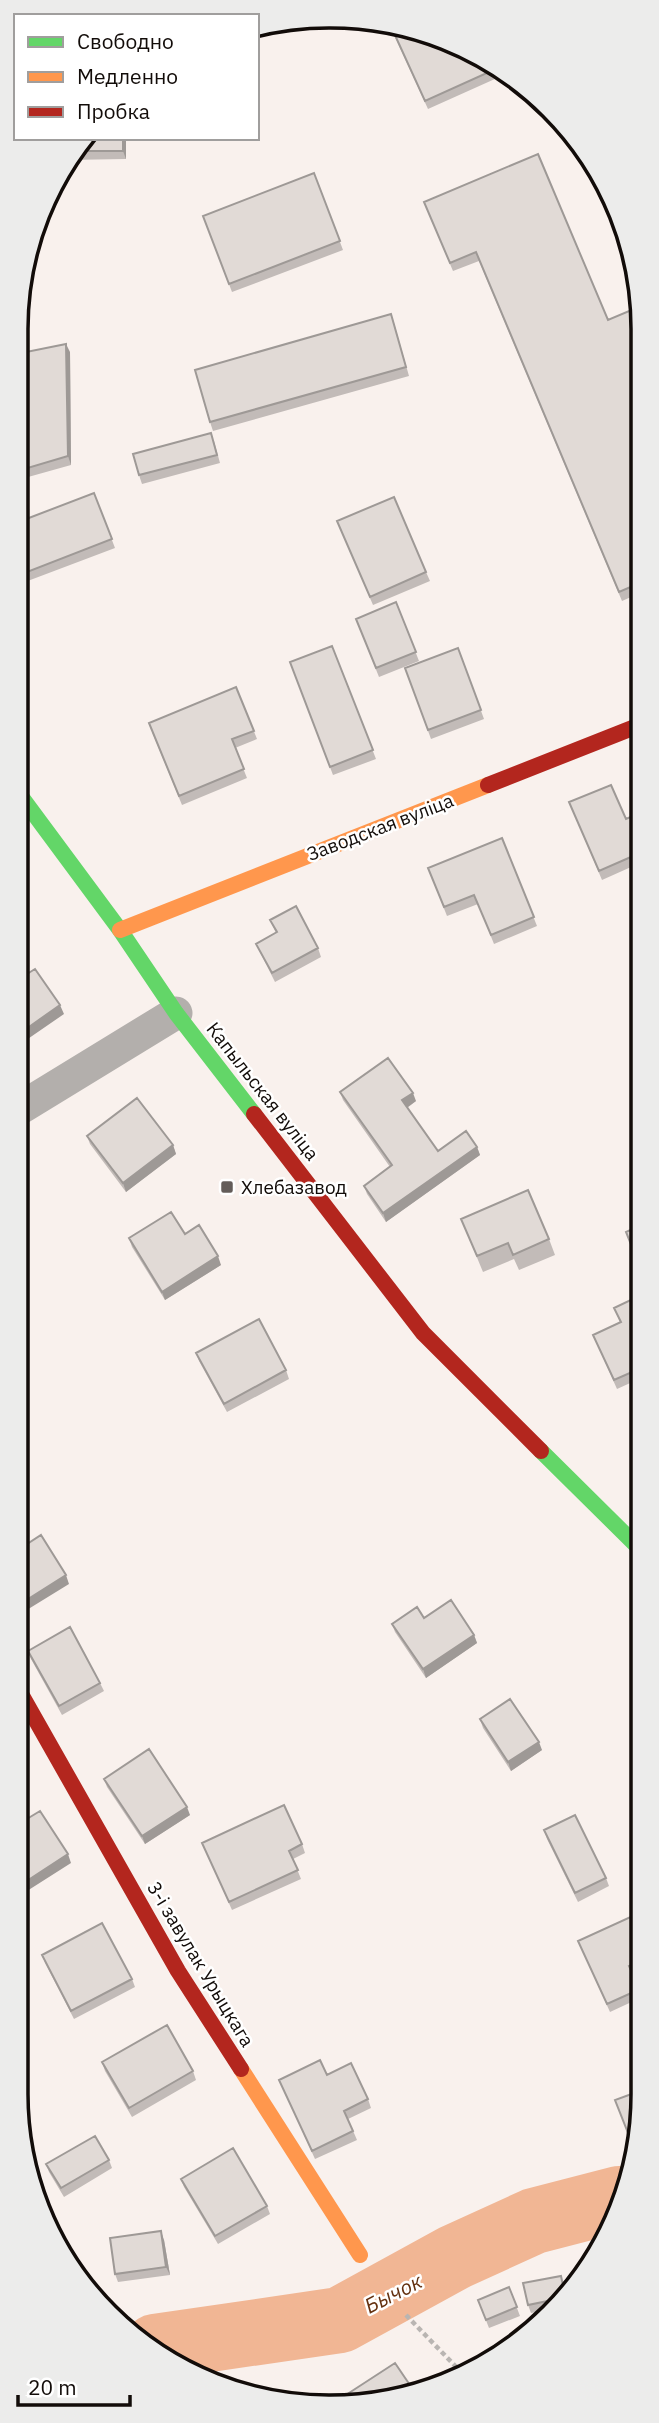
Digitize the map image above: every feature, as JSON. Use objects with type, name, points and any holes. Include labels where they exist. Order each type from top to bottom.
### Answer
[{"type":"street","name":"Заводская вуліца","points":[[120,930],[631,729]]},
{"type":"street","name":"Капыльская вуліца","points":[[28,806],[120,930],[176,1013],[423,1333],[631,1540]]},
{"type":"street","points":[[28,1103],[176,1013]]},
{"type":"street","name":"3-і завулак Урыцкага","points":[[28,1706],[178,1971],[360,2255]]},
{"type":"path","points":[[406,2315],[456,2367]]},
{"type":"building","points":[[395,35],[445,51],[487,73],[425,101]]},
{"type":"building","points":[[95,140],[123,140],[123,151],[87,151]]},
{"type":"building","points":[[538,154],[608,320],[630,311],[631,587],[619,592],[476,252],[450,263],[424,202]]},
{"type":"building","points":[[314,173],[340,241],[229,284],[203,216]]},
{"type":"building","points":[[391,314],[406,367],[210,422],[195,370]]},
{"type":"building","points":[[66,344],[68,456],[28,468],[28,352]]},
{"type":"building","points":[[211,433],[217,455],[139,475],[133,454]]},
{"type":"building","points":[[94,493],[112,539],[28,572],[28,518]]},
{"type":"building","points":[[394,497],[426,572],[370,597],[337,521]]},
{"type":"building","points":[[396,602],[416,652],[376,668],[356,619]]},
{"type":"building","points":[[332,646],[373,750],[330,767],[290,662]]},
{"type":"building","points":[[458,648],[481,710],[428,730],[405,668]]},
{"type":"building","points":[[236,687],[254,731],[232,739],[244,769],[179,796],[149,723]]},
{"type":"building","points":[[611,785],[626,819],[631,817],[631,857],[599,871],[569,802]]},
{"type":"building","points":[[502,838],[534,917],[491,935],[474,895],[444,907],[428,868]]},
{"type":"building","points":[[296,906],[318,948],[272,973],[256,944],[277,932],[270,920]]},
{"type":"building","points":[[35,969],[60,1005],[28,1028],[28,973]]},
{"type":"building","points":[[388,1058],[413,1093],[402,1100],[438,1151],[466,1131],[477,1147],[383,1213],[364,1186],[392,1165],[340,1092]]},
{"type":"building","points":[[137,1098],[173,1145],[123,1183],[87,1136]]},
{"type":"building","points":[[528,1190],[549,1239],[513,1255],[508,1243],[477,1256],[461,1219]]},
{"type":"building","points":[[171,1212],[185,1234],[199,1225],[218,1256],[162,1292],[129,1238]]},
{"type":"building","points":[[631,1230],[631,1244],[626,1232]]},
{"type":"building","points":[[631,1300],[631,1373],[614,1380],[593,1335],[621,1322],[614,1308]]},
{"type":"building","points":[[259,1319],[286,1370],[224,1404],[196,1353]]},
{"type":"building","points":[[41,1535],[66,1575],[28,1599],[28,1543]]},
{"type":"building","points":[[451,1600],[474,1635],[423,1669],[392,1624],[417,1607],[424,1618]]},
{"type":"building","points":[[70,1627],[100,1683],[59,1706],[28,1651]]},
{"type":"building","points":[[510,1699],[539,1742],[508,1762],[480,1719]]},
{"type":"building","points":[[149,1749],[187,1807],[142,1836],[104,1779]]},
{"type":"building","points":[[284,1805],[302,1844],[289,1851],[298,1870],[229,1902],[202,1843]]},
{"type":"building","points":[[40,1811],[68,1854],[28,1880],[28,1818]]},
{"type":"building","points":[[575,1815],[606,1878],[575,1893],[544,1830]]},
{"type":"building","points":[[631,1917],[631,1993],[607,2004],[578,1941]]},
{"type":"building","points":[[102,1923],[132,1979],[71,2011],[42,1955]]},
{"type":"building","points":[[167,2025],[193,2071],[129,2108],[102,2062]]},
{"type":"building","points":[[320,2060],[327,2075],[351,2063],[368,2099],[344,2111],[353,2131],[312,2151],[279,2080]]},
{"type":"building","points":[[631,2094],[628,2133],[615,2100]]},
{"type":"building","points":[[95,2136],[109,2160],[61,2188],[46,2164]]},
{"type":"building","points":[[233,2148],[267,2206],[215,2236],[181,2179]]},
{"type":"building","points":[[161,2231],[166,2267],[115,2274],[110,2238]]},
{"type":"building","points":[[561,2276],[563,2284],[548,2301],[528,2305],[523,2283]]},
{"type":"building","points":[[509,2287],[517,2307],[486,2320],[478,2300]]},
{"type":"building","points":[[395,2363],[410,2384],[369,2392],[347,2394]]},
{"type":"waterway","name":"Бычок","points":[[164,2346],[340,2320],[455,2257],[534,2221],[611,2201]]},
{"type":"traffic: fast","points":[[28,806],[120,930],[176,1013],[254,1114]]},
{"type":"traffic: fast","points":[[541,1451],[631,1540]]},
{"type":"traffic: slow","points":[[120,930],[488,785]]},
{"type":"traffic: slow","points":[[241,2069],[360,2255]]},
{"type":"traffic: jam","points":[[488,785],[631,729]]},
{"type":"traffic: jam","points":[[254,1114],[423,1333],[541,1451]]},
{"type":"traffic: jam","points":[[28,1706],[178,1971],[241,2069]]},
{"type":"place","name":"Хлебазавод","points":[[227,1187]]}]
